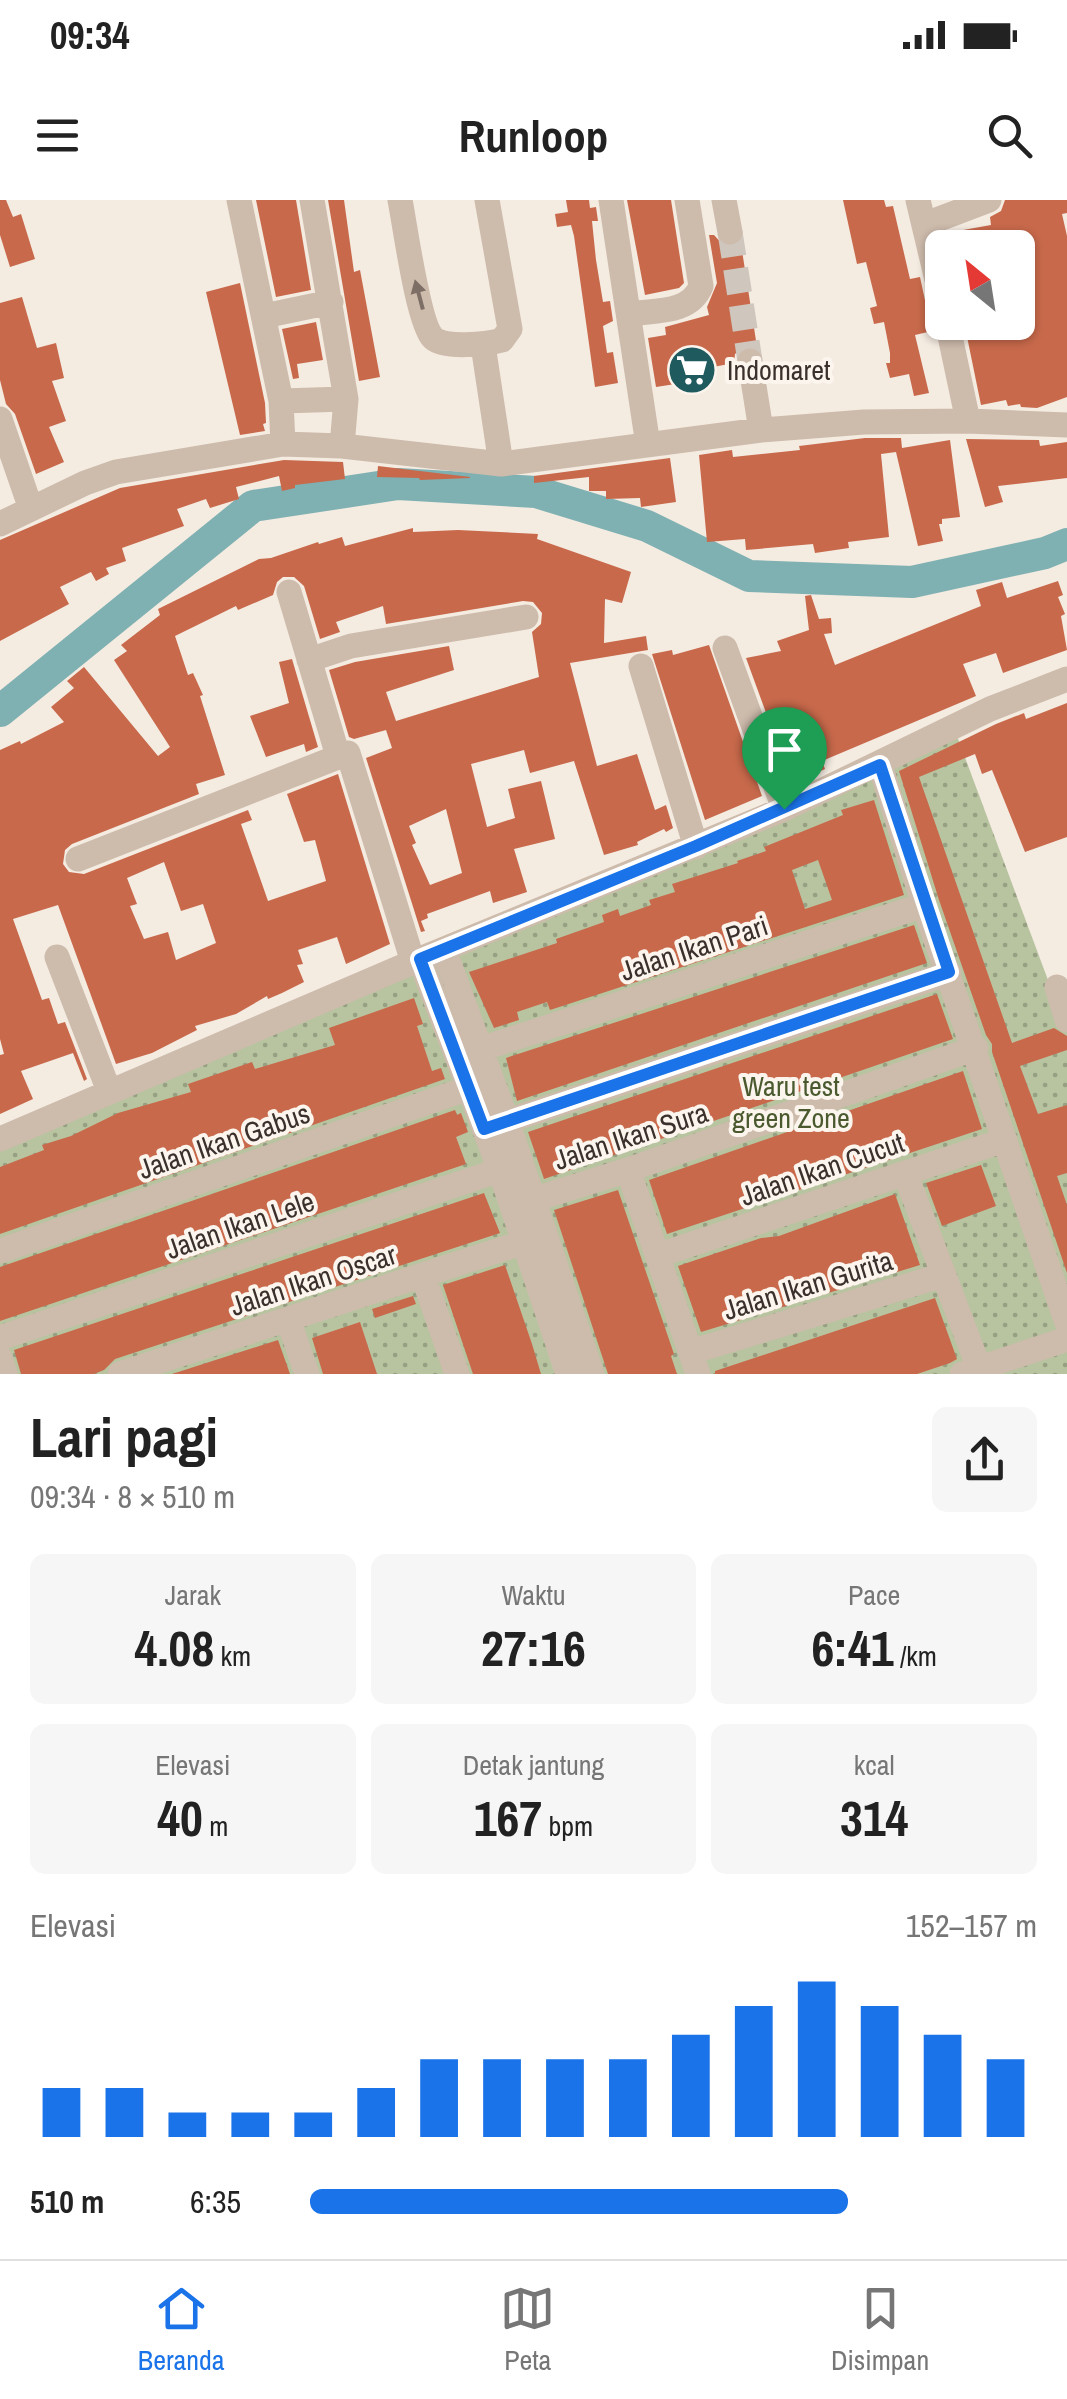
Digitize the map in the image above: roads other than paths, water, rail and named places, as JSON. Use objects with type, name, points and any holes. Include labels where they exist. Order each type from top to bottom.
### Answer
[{"type":"street","points":[[239,200],[283,422]]},
{"type":"street","points":[[312,200],[331,302],[344,422]]},
{"type":"street","points":[[400,200],[414,279],[433,338],[483,345],[502,340],[510,329],[487,200]]},
{"type":"street","points":[[611,200],[647,432]]},
{"type":"street","points":[[629,314],[688,306],[696,298],[701,286],[687,200]]},
{"type":"street","points":[[724,200],[730,232]]},
{"type":"street","points":[[922,212],[989,200]]},
{"type":"street","points":[[264,316],[331,302]]},
{"type":"street","points":[[951,340],[968,421]]},
{"type":"street","points":[[483,345],[501,452]]},
{"type":"street","points":[[750,360],[762,430]]},
{"type":"street","points":[[0,419],[26,499]]},
{"type":"street","points":[[283,422],[344,422]]},
{"type":"street","points":[[0,524],[26,499],[283,422],[344,422],[501,452],[647,432],[762,430],[864,422],[1067,425]]},
{"type":"street","points":[[289,592],[338,756]]},
{"type":"street","points":[[309,660],[351,646],[526,617]]},
{"type":"street","points":[[725,648],[784,809]]},
{"type":"street","points":[[642,666],[696,846]]},
{"type":"street","points":[[0,1139],[784,809],[990,709],[1067,680]]},
{"type":"street","points":[[78,858],[348,752],[351,755],[426,957],[468,1088],[495,1125],[532,1200],[582,1373]]},
{"type":"street","points":[[880,765],[1067,1323]]},
{"type":"street","name":"Jalan Ikan Pari","points":[[481,1049],[924,905]]},
{"type":"street","points":[[58,956],[109,1091]]},
{"type":"street","points":[[426,957],[481,1049],[500,1170],[524,1242],[582,1373]]},
{"type":"street","points":[[495,1125],[949,972]]},
{"type":"street","points":[[1057,987],[1067,1020]]},
{"type":"street","name":"Jalan Ikan Sura","points":[[532,1200],[976,1048]]},
{"type":"street","name":"Jalan Ikan Gabus","points":[[0,1250],[468,1088]]},
{"type":"street","name":"Jalan Ikan Cucut","points":[[659,1255],[1005,1140]]},
{"type":"street","name":"Jalan Ikan Lele","points":[[0,1338],[500,1170]]},
{"type":"street","points":[[628,1170],[695,1363]]},
{"type":"street","points":[[905,1173],[943,1275],[971,1371],[1067,1339]]},
{"type":"street","name":"Jalan Ikan Oscar","points":[[120,1374],[524,1242]]},
{"type":"street","name":"Jalan Ikan Gurita","points":[[695,1363],[943,1275]]},
{"type":"street","points":[[423,1276],[457,1374]]},
{"type":"street","points":[[288,1319],[307,1374]]},
{"type":"street","points":[[0,1358],[6,1374]]},
{"type":"waterway","points":[[0,711],[253,506],[398,484],[536,492],[647,526],[749,576],[912,582],[1045,553],[1067,544]]},
{"type":"tunnel","points":[[730,232],[750,361]]},
{"type":"place","name":"Indomaret","points":[[692,370]]},
{"type":"park label","name":"Waru test green Zone","points":[[791,1102]]}]
